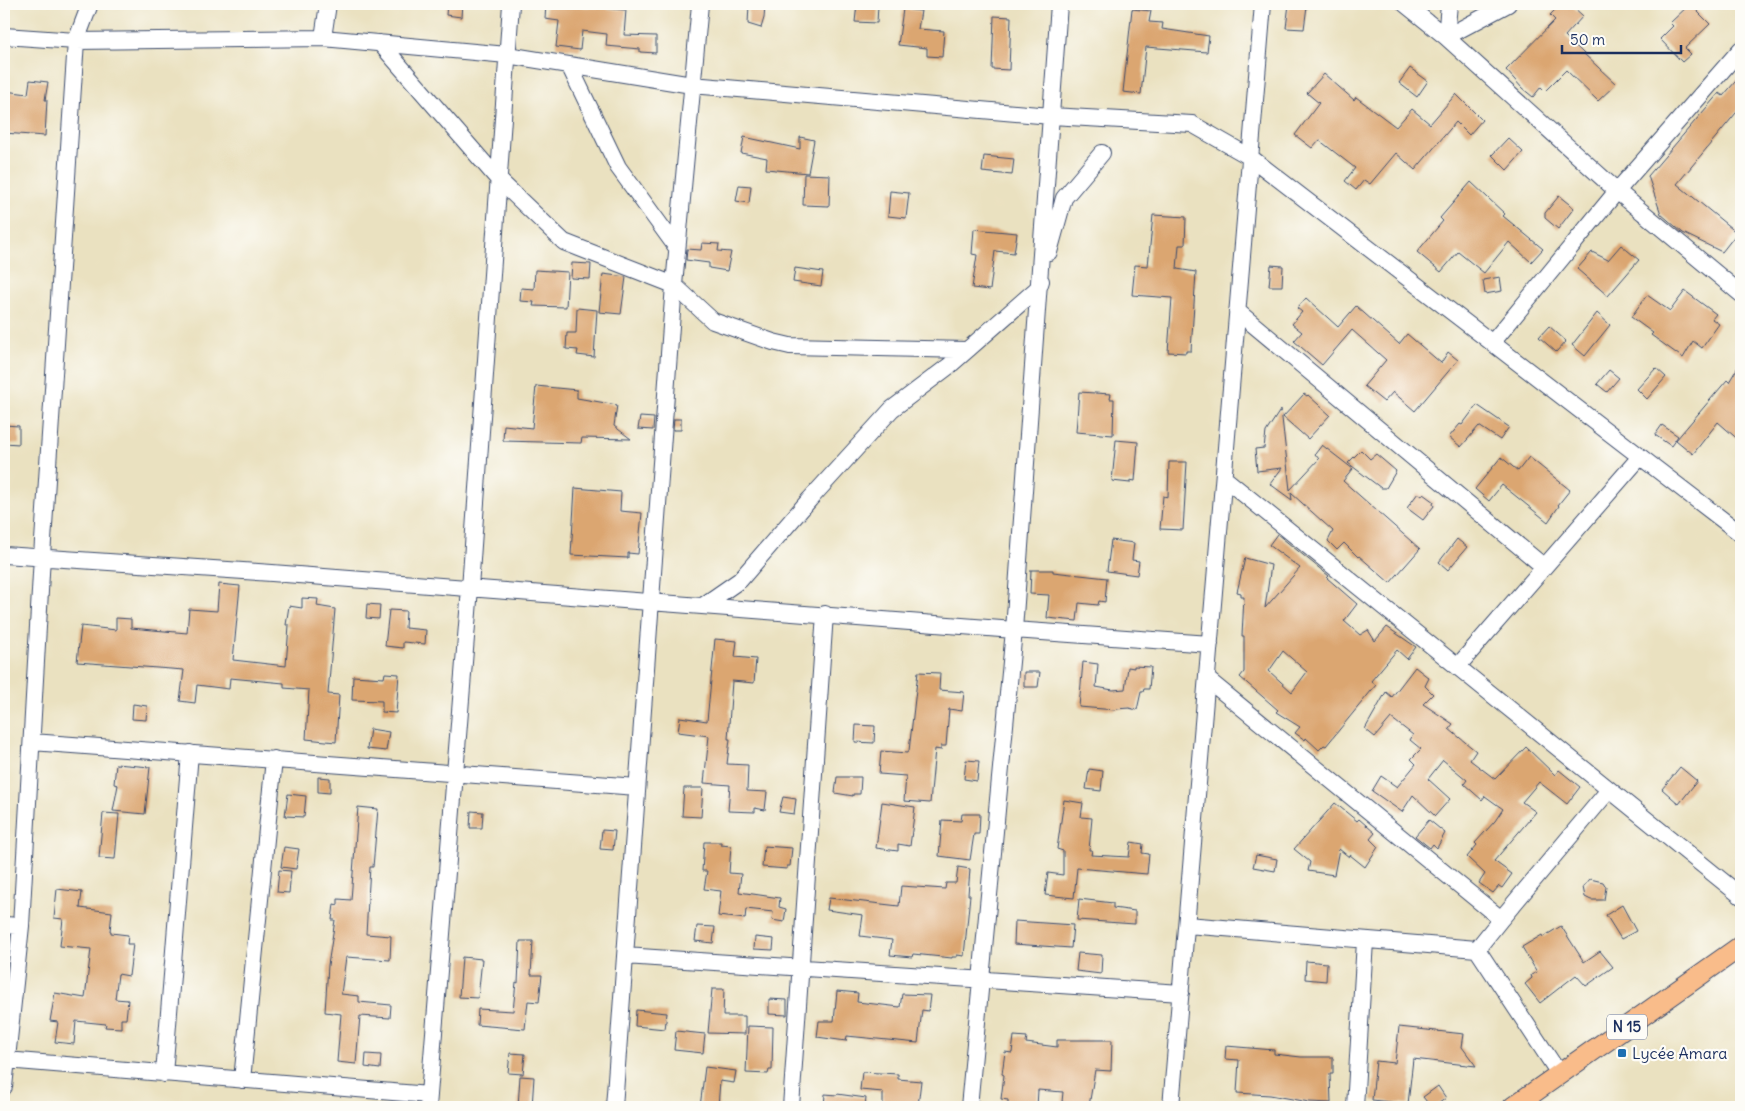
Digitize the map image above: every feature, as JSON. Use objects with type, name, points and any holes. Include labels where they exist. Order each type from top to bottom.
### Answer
[{"type":"main road","name":"N 15","points":[[1513,1107],[1741,946]]},
{"type":"street","points":[[4,1087],[21,926],[42,556],[76,41],[90,4]]},
{"type":"street","points":[[323,38],[328,4]]},
{"type":"street","points":[[6,1060],[242,1080],[428,1101],[470,588],[510,4]]},
{"type":"street","points":[[614,1107],[674,286],[700,4]]},
{"type":"street","points":[[969,1107],[1014,630],[1059,4]]},
{"type":"street","points":[[1171,1107],[1263,4]]},
{"type":"street","points":[[1405,4],[1446,38],[1617,191],[1741,294]]},
{"type":"street","points":[[1446,38],[1449,4]]},
{"type":"street","points":[[1446,38],[1508,4]]},
{"type":"street","points":[[4,36],[76,41],[323,38],[507,55],[692,85],[1051,116],[1192,124],[1250,157],[1741,534]]},
{"type":"street","points":[[380,43],[498,179],[564,242],[674,286],[713,321],[790,346],[967,350]]},
{"type":"street","points":[[1492,343],[1617,191],[1741,48]]},
{"type":"street","points":[[569,65],[618,167],[677,248]]},
{"type":"street","points":[[704,605],[740,580],[892,409],[949,366],[1039,287],[1064,198],[1102,153]]},
{"type":"street","points":[[1237,311],[1543,566]]},
{"type":"street","points":[[1458,666],[1543,566],[1640,457]]},
{"type":"street","points":[[1224,478],[1741,896]]},
{"type":"street","points":[[4,555],[42,556],[1210,644]]},
{"type":"street","points":[[791,1107],[825,614]]},
{"type":"street","points":[[1207,679],[1500,919]]},
{"type":"street","points":[[32,742],[638,787]]},
{"type":"street","points":[[164,1074],[190,753]]},
{"type":"street","points":[[242,1080],[274,759]]},
{"type":"street","points":[[1477,949],[1609,790]]},
{"type":"street","points":[[4,925],[21,926]]},
{"type":"street","points":[[1187,925],[1477,949]]},
{"type":"street","points":[[1355,1107],[1365,941]]},
{"type":"street","points":[[1477,949],[1560,1075]]},
{"type":"street","points":[[625,956],[1181,994]]},
{"type":"building","points":[[447,4],[462,4],[461,17],[446,15]]},
{"type":"building","points":[[546,4],[626,10],[624,35],[656,36],[656,53],[640,52],[640,49],[606,46],[607,34],[582,31],[580,50],[556,47],[559,21],[545,19]]},
{"type":"building","points":[[749,4],[765,4],[761,28],[748,24]]},
{"type":"building","points":[[857,4],[878,5],[877,23],[855,22]]},
{"type":"building","points":[[1289,4],[1307,6],[1304,29],[1286,28]]},
{"type":"building","points":[[1561,4],[1570,4],[1583,16],[1565,36],[1616,84],[1598,101],[1566,70],[1545,91],[1541,87],[1533,97],[1506,70],[1555,20],[1550,15]]},
{"type":"building","points":[[1690,4],[1710,24],[1685,48],[1691,54],[1682,62],[1660,39],[1673,26],[1670,23]]},
{"type":"building","points":[[903,9],[921,11],[918,29],[944,31],[942,57],[927,56],[927,48],[898,45]]},
{"type":"building","points":[[1132,9],[1151,11],[1149,22],[1163,23],[1162,29],[1209,36],[1207,52],[1146,47],[1141,94],[1123,92]]},
{"type":"building","points":[[994,16],[1011,17],[1009,70],[992,69]]},
{"type":"building","points":[[1410,68],[1428,81],[1417,97],[1399,83]]},
{"type":"building","points":[[1324,74],[1354,100],[1356,97],[1396,127],[1412,109],[1430,124],[1456,94],[1482,120],[1469,135],[1456,122],[1415,170],[1396,153],[1370,184],[1364,180],[1356,190],[1345,181],[1355,168],[1319,140],[1312,148],[1295,135],[1319,103],[1307,93]]},
{"type":"building","points":[[1741,75],[1741,107],[1677,184],[1737,233],[1722,252],[1683,233],[1661,214],[1648,176],[1719,93],[1723,96]]},
{"type":"building","points":[[30,80],[48,82],[45,100],[47,100],[45,136],[4,133],[5,91],[28,94]]},
{"type":"building","points":[[744,137],[800,149],[800,137],[814,140],[808,173],[766,169],[767,158],[741,153]]},
{"type":"building","points":[[1508,138],[1523,152],[1507,170],[1492,155]]},
{"type":"building","points":[[984,156],[1014,159],[1012,175],[982,172]]},
{"type":"building","points":[[804,174],[830,175],[829,206],[803,205]]},
{"type":"building","points":[[1471,182],[1505,214],[1503,216],[1543,249],[1531,262],[1509,242],[1484,273],[1458,252],[1441,272],[1417,252],[1443,221],[1440,218]]},
{"type":"building","points":[[739,185],[751,186],[749,203],[736,201]]},
{"type":"building","points":[[890,191],[909,193],[906,218],[888,216]]},
{"type":"building","points":[[1559,196],[1574,208],[1558,229],[1545,218],[1545,213]]},
{"type":"building","points":[[1153,215],[1186,217],[1185,245],[1179,245],[1177,269],[1196,272],[1191,351],[1186,351],[1186,353],[1168,352],[1172,298],[1132,295],[1135,265],[1148,266]]},
{"type":"building","points":[[974,229],[1017,233],[1014,253],[995,251],[990,290],[972,288],[977,255],[972,254]]},
{"type":"building","points":[[702,243],[719,244],[718,251],[731,252],[727,271],[709,268],[709,263],[686,260],[687,249],[701,250]]},
{"type":"building","points":[[1621,245],[1639,260],[1608,296],[1577,269],[1592,252],[1608,260]]},
{"type":"building","points":[[572,263],[591,264],[590,279],[571,278]]},
{"type":"building","points":[[1271,265],[1283,266],[1282,286],[1269,286]]},
{"type":"building","points":[[795,268],[823,272],[821,286],[793,282]]},
{"type":"building","points":[[535,270],[568,272],[566,307],[533,306],[534,302],[520,301],[521,288],[534,289]]},
{"type":"building","points":[[603,274],[626,277],[621,314],[599,312]]},
{"type":"building","points":[[1500,277],[1502,291],[1485,294],[1483,280]]},
{"type":"building","points":[[1685,291],[1716,314],[1712,319],[1719,324],[1702,348],[1693,341],[1683,358],[1651,335],[1653,333],[1631,317],[1647,295],[1670,311]]},
{"type":"building","points":[[1306,298],[1338,327],[1356,306],[1399,344],[1407,334],[1441,363],[1448,352],[1458,360],[1415,411],[1393,392],[1384,402],[1364,386],[1386,360],[1352,330],[1322,365],[1294,341],[1302,332],[1292,324],[1302,312],[1297,308]]},
{"type":"building","points":[[577,308],[597,310],[594,357],[577,355],[578,350],[566,349],[567,333],[576,333]]},
{"type":"building","points":[[1597,313],[1610,325],[1585,356],[1572,345]]},
{"type":"building","points":[[1549,326],[1566,341],[1556,352],[1539,337]]},
{"type":"building","points":[[1741,362],[1741,442],[1718,422],[1693,454],[1676,440],[1727,380],[1729,382]]},
{"type":"building","points":[[1656,368],[1666,377],[1647,399],[1637,389]]},
{"type":"building","points":[[1609,370],[1619,378],[1607,392],[1597,384]]},
{"type":"building","points":[[536,386],[577,390],[577,398],[617,405],[614,426],[631,439],[582,438],[581,443],[503,441],[504,425],[532,428]]},
{"type":"building","points":[[1079,392],[1111,394],[1110,399],[1114,399],[1113,435],[1076,432]]},
{"type":"building","points":[[1304,394],[1308,395],[1330,415],[1308,439],[1283,417]]},
{"type":"building","points":[[1477,405],[1509,427],[1500,440],[1479,426],[1461,447],[1449,437],[1460,424],[1462,425]]},
{"type":"building","points":[[1281,409],[1290,490],[1319,459],[1315,454],[1322,445],[1353,469],[1343,481],[1420,549],[1390,583],[1344,543],[1337,550],[1328,541],[1333,531],[1291,493],[1292,500],[1270,484],[1282,468],[1257,471],[1255,449],[1264,448],[1266,432]]},
{"type":"building","points":[[640,417],[654,418],[653,430],[638,429]]},
{"type":"building","points":[[674,419],[681,419],[681,430],[673,430]]},
{"type":"building","points":[[4,425],[19,426],[19,444],[4,443]]},
{"type":"building","points":[[1662,425],[1678,436],[1671,446],[1655,435]]},
{"type":"building","points":[[1116,440],[1138,442],[1135,481],[1130,480],[1130,483],[1112,481]]},
{"type":"building","points":[[1361,450],[1370,459],[1376,454],[1396,471],[1386,488],[1381,488],[1348,463]]},
{"type":"building","points":[[1501,457],[1518,471],[1529,457],[1570,490],[1548,522],[1502,485],[1489,501],[1475,489]]},
{"type":"building","points":[[1169,462],[1187,462],[1183,530],[1160,529],[1163,496],[1168,497]]},
{"type":"building","points":[[575,488],[621,492],[620,511],[642,513],[638,554],[628,553],[628,558],[571,555]]},
{"type":"building","points":[[1418,493],[1422,496],[1423,494],[1434,502],[1434,506],[1423,520],[1407,508]]},
{"type":"building","points":[[1277,534],[1329,576],[1327,578],[1357,604],[1344,621],[1360,635],[1368,630],[1375,641],[1387,627],[1416,647],[1407,659],[1397,650],[1371,681],[1376,685],[1326,746],[1324,745],[1319,750],[1306,738],[1305,740],[1295,733],[1300,727],[1276,712],[1278,710],[1240,677],[1244,672],[1244,636],[1242,636],[1244,597],[1241,597],[1241,593],[1237,592],[1245,558],[1271,565],[1265,608],[1300,568],[1269,545]],"holes":[[[1283,651],[1307,672],[1292,692],[1269,671]]]},
{"type":"building","points":[[1457,539],[1467,547],[1448,570],[1439,562]]},
{"type":"building","points":[[1111,540],[1134,543],[1132,560],[1139,561],[1137,575],[1107,571]]},
{"type":"building","points":[[1031,570],[1053,570],[1053,572],[1107,578],[1105,602],[1099,601],[1098,605],[1079,603],[1077,621],[1047,618],[1049,595],[1030,594]]},
{"type":"building","points":[[219,584],[240,586],[233,660],[286,666],[289,625],[286,625],[289,606],[302,608],[302,598],[318,599],[317,606],[335,609],[328,694],[339,695],[336,742],[306,739],[309,690],[284,688],[284,683],[230,678],[229,689],[197,685],[195,703],[180,701],[184,670],[77,662],[81,626],[116,630],[116,618],[131,619],[131,628],[187,633],[189,609],[217,611]]},
{"type":"building","points":[[367,604],[380,605],[379,619],[366,618]]},
{"type":"building","points":[[389,610],[406,611],[405,628],[426,630],[425,644],[403,642],[403,648],[385,646]]},
{"type":"building","points":[[715,639],[737,641],[735,657],[756,659],[754,683],[732,681],[727,764],[748,765],[747,791],[767,792],[765,810],[755,808],[755,812],[728,811],[730,785],[704,783],[709,736],[678,732],[680,717],[707,721]]},
{"type":"building","points":[[1083,662],[1098,664],[1096,687],[1113,690],[1125,689],[1128,667],[1151,667],[1149,689],[1144,689],[1141,692],[1137,710],[1129,708],[1115,710],[1079,707]]},
{"type":"building","points":[[1415,667],[1429,678],[1425,686],[1433,694],[1423,704],[1453,724],[1449,729],[1476,751],[1470,760],[1495,779],[1526,747],[1555,775],[1559,770],[1580,787],[1567,804],[1539,782],[1522,802],[1536,812],[1494,861],[1512,874],[1502,888],[1499,886],[1493,893],[1479,883],[1485,874],[1467,857],[1477,845],[1475,843],[1503,809],[1485,796],[1482,800],[1464,784],[1467,780],[1443,760],[1428,779],[1450,799],[1435,816],[1413,795],[1402,812],[1372,791],[1381,776],[1397,787],[1416,764],[1411,759],[1421,749],[1410,740],[1413,735],[1391,718],[1375,737],[1365,729],[1386,692],[1392,697]]},
{"type":"building","points":[[918,672],[940,673],[939,690],[964,692],[962,711],[949,709],[946,746],[941,746],[941,750],[935,749],[930,803],[904,801],[906,776],[879,774],[881,751],[907,753],[909,751]]},
{"type":"building","points":[[1024,672],[1040,672],[1038,687],[1024,687]]},
{"type":"building","points":[[385,673],[399,674],[396,713],[382,712],[382,701],[352,700],[353,676],[384,678]]},
{"type":"building","points":[[133,704],[147,706],[146,720],[132,719]]},
{"type":"building","points":[[856,725],[875,726],[874,743],[855,742]]},
{"type":"building","points":[[370,729],[389,732],[386,751],[367,749]]},
{"type":"building","points":[[966,760],[979,761],[977,781],[964,779]]},
{"type":"building","points":[[116,764],[150,767],[145,814],[113,811],[118,785],[114,784]]},
{"type":"building","points":[[1680,767],[1697,781],[1679,804],[1662,789]]},
{"type":"building","points":[[1089,769],[1103,771],[1101,791],[1086,789]]},
{"type":"building","points":[[318,777],[330,778],[330,793],[318,792]]},
{"type":"building","points":[[837,777],[861,777],[860,794],[853,794],[853,796],[835,793]]},
{"type":"building","points":[[684,788],[703,788],[701,817],[682,816]]},
{"type":"building","points":[[288,794],[306,796],[304,817],[285,816]]},
{"type":"building","points":[[783,797],[796,799],[794,814],[779,812]]},
{"type":"building","points":[[1064,800],[1083,803],[1081,817],[1092,818],[1089,850],[1092,850],[1091,855],[1129,857],[1131,842],[1143,844],[1142,853],[1149,854],[1147,874],[1077,868],[1074,898],[1045,895],[1048,873],[1063,875],[1063,851],[1057,849]]},
{"type":"building","points":[[882,802],[915,807],[910,846],[898,844],[898,851],[876,848]]},
{"type":"building","points":[[1335,803],[1357,821],[1359,819],[1375,833],[1370,839],[1378,847],[1365,867],[1339,849],[1334,875],[1308,871],[1310,862],[1294,849]]},
{"type":"building","points":[[358,807],[378,809],[373,867],[370,867],[366,934],[391,936],[390,960],[346,957],[341,994],[359,996],[359,1002],[391,1005],[390,1018],[360,1016],[356,1064],[337,1062],[341,1014],[325,1012],[328,965],[335,920],[332,920],[334,904],[338,905],[338,899],[351,900]]},
{"type":"building","points":[[471,811],[483,812],[482,828],[470,828]]},
{"type":"building","points":[[103,813],[119,814],[115,859],[99,858]]},
{"type":"building","points":[[962,814],[980,814],[979,834],[974,834],[970,860],[939,856],[942,820],[961,821]]},
{"type":"building","points":[[1429,820],[1445,833],[1437,848],[1433,844],[1430,848],[1415,836]]},
{"type":"building","points":[[602,830],[615,831],[613,850],[600,849]]},
{"type":"building","points":[[704,842],[721,842],[721,845],[731,846],[729,873],[741,874],[739,892],[780,898],[779,907],[786,909],[784,922],[772,920],[773,912],[746,909],[745,919],[718,916],[721,891],[704,889],[707,871],[702,871]]},
{"type":"building","points":[[764,846],[792,848],[790,866],[787,866],[787,869],[762,867]]},
{"type":"building","points":[[284,847],[299,849],[296,869],[281,867]]},
{"type":"building","points":[[1256,855],[1277,859],[1275,871],[1253,867]]},
{"type":"building","points":[[958,867],[970,869],[968,895],[970,895],[964,956],[957,955],[957,957],[952,958],[913,954],[912,957],[890,955],[892,940],[860,936],[863,915],[827,910],[829,898],[899,906],[901,886],[945,889],[946,883],[956,883]]},
{"type":"building","points":[[279,870],[291,871],[289,893],[277,892]]},
{"type":"building","points":[[1590,879],[1603,882],[1606,887],[1604,900],[1591,900],[1585,897],[1583,887]]},
{"type":"building","points":[[57,889],[82,892],[80,908],[112,912],[111,933],[128,935],[127,944],[133,944],[129,976],[118,974],[115,999],[128,1000],[126,1019],[121,1019],[121,1028],[105,1027],[106,1024],[76,1021],[74,1044],[55,1042],[58,1022],[50,1021],[55,993],[85,998],[91,949],[60,946],[63,919],[54,918]]},
{"type":"building","points":[[1079,899],[1113,903],[1113,908],[1135,911],[1135,924],[1077,920]]},
{"type":"building","points":[[1622,905],[1636,931],[1621,939],[1606,915]]},
{"type":"building","points":[[1015,921],[1073,925],[1071,948],[1014,944]]},
{"type":"building","points":[[697,926],[715,927],[713,943],[695,941]]},
{"type":"building","points":[[1561,926],[1584,962],[1600,951],[1613,967],[1586,986],[1576,975],[1540,1003],[1525,984],[1532,978],[1531,975],[1537,972],[1522,947]]},
{"type":"building","points":[[755,937],[774,939],[773,950],[754,949]]},
{"type":"building","points":[[520,941],[533,941],[531,975],[542,975],[539,1002],[528,1001],[525,1029],[477,1025],[478,1009],[513,1011],[516,982],[518,983]]},
{"type":"building","points":[[1078,953],[1102,955],[1101,974],[1076,971]]},
{"type":"building","points":[[462,957],[482,959],[478,998],[459,997]]},
{"type":"building","points":[[1306,961],[1327,963],[1326,981],[1305,979]]},
{"type":"building","points":[[712,989],[724,989],[723,1016],[745,1016],[745,1034],[708,1033]]},
{"type":"building","points":[[837,991],[858,993],[857,1002],[900,1007],[902,994],[930,995],[928,1011],[922,1010],[918,1043],[847,1036],[846,1041],[817,1037],[819,1021],[834,1021]]},
{"type":"building","points":[[769,999],[787,1000],[787,1015],[769,1014]]},
{"type":"building","points":[[636,1010],[667,1013],[665,1029],[635,1026]]},
{"type":"building","points":[[748,1026],[773,1027],[772,1070],[769,1070],[768,1074],[746,1073]]},
{"type":"building","points":[[1399,1027],[1464,1034],[1462,1047],[1476,1066],[1413,1059],[1408,1104],[1372,1100],[1376,1061],[1395,1063]]},
{"type":"building","points":[[676,1031],[705,1034],[703,1053],[674,1050]]},
{"type":"building","points":[[1014,1036],[1027,1037],[1026,1043],[1057,1047],[1057,1040],[1112,1040],[1111,1071],[1095,1070],[1089,1106],[1062,1102],[1063,1092],[1038,1090],[1037,1107],[1008,1107],[1008,1100],[1001,1099],[1004,1075],[1002,1074],[1005,1052],[1012,1053]]},
{"type":"building","points":[[1226,1046],[1274,1050],[1274,1054],[1301,1057],[1333,1057],[1333,1074],[1330,1074],[1331,1103],[1309,1102],[1270,1095],[1237,1093],[1239,1060],[1225,1059]]},
{"type":"building","points":[[510,1053],[525,1054],[523,1074],[508,1073]]},
{"type":"building","points":[[366,1054],[381,1055],[380,1069],[365,1067]]},
{"type":"building","points":[[705,1067],[736,1071],[734,1083],[720,1081],[718,1107],[700,1107]]},
{"type":"building","points":[[862,1072],[898,1074],[898,1079],[921,1081],[918,1106],[883,1105],[883,1092],[860,1090]]},
{"type":"building","points":[[520,1076],[534,1077],[532,1107],[518,1107]]},
{"type":"building","points":[[1438,1086],[1446,1098],[1434,1107],[1431,1107],[1423,1097]]},
{"type":"building","points":[[825,1094],[866,1098],[865,1107],[824,1107]]},
{"type":"place","name":"Lycée Amara","points":[[1622,1053]]}]
